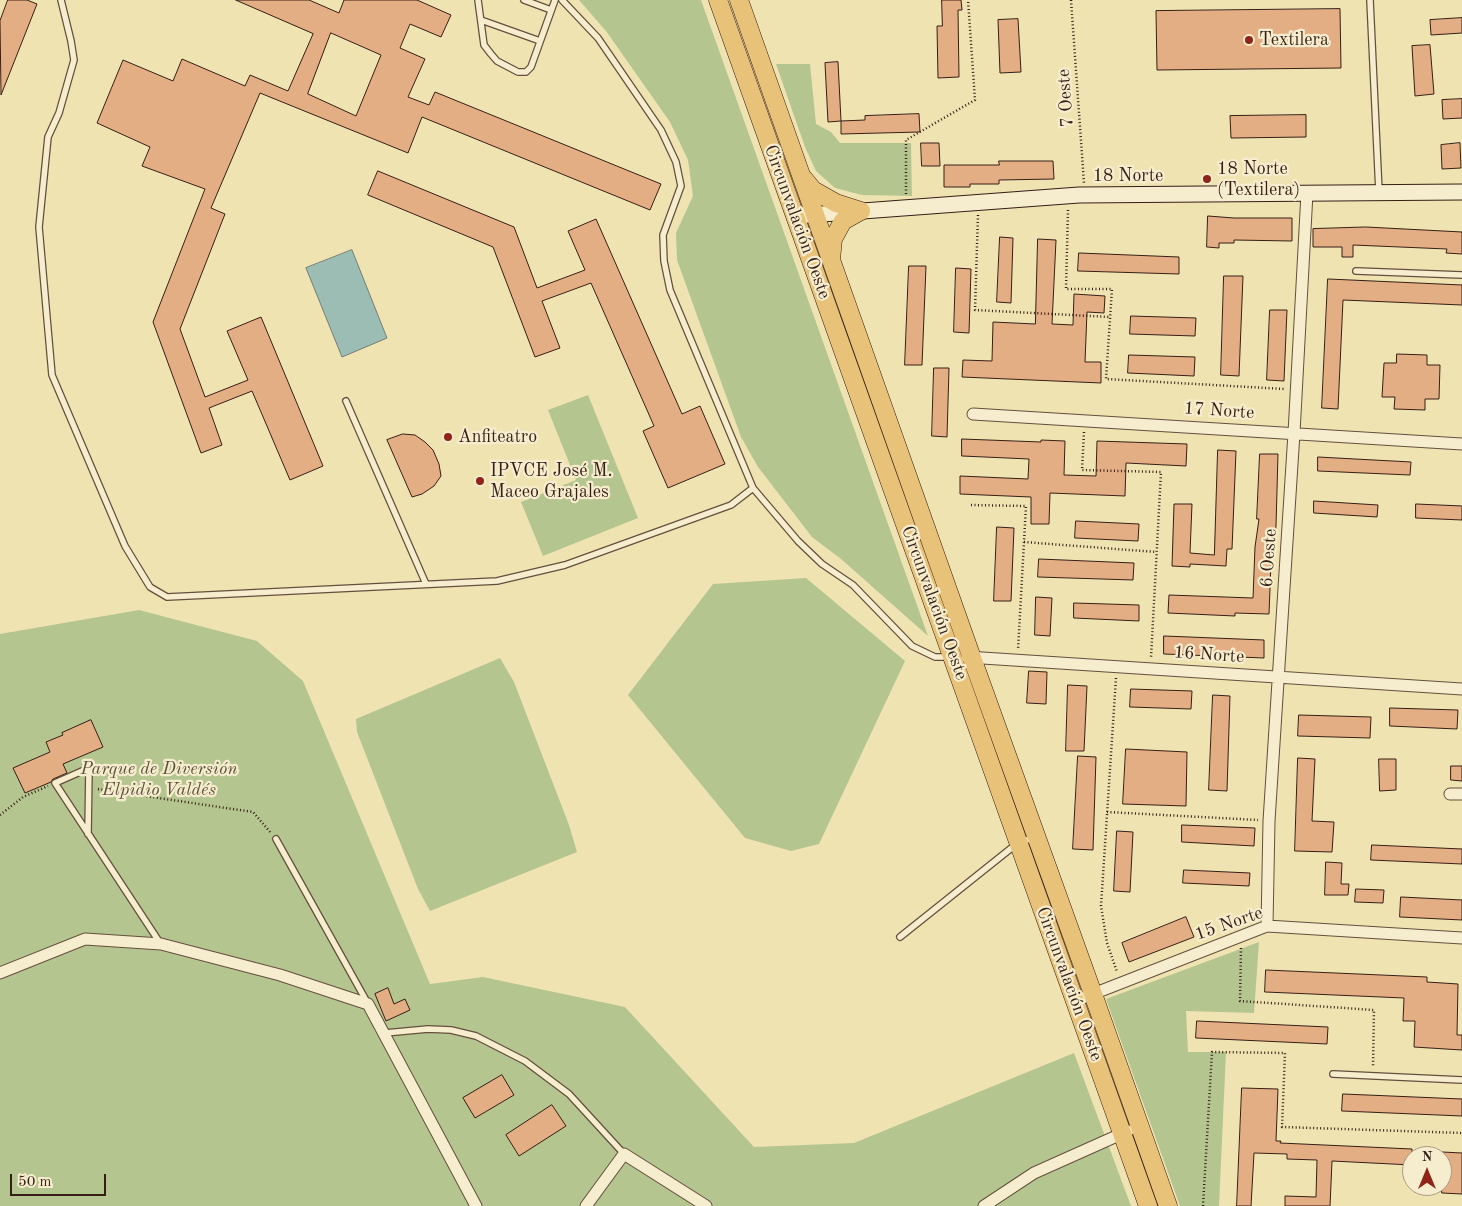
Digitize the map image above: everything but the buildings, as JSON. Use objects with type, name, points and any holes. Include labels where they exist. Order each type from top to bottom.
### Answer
[{"type":"main road","name":"Circunvalación Oeste","points":[[718,0],[1148,1206]]},
{"type":"main road","name":"Circunvalación Oeste","points":[[740,0],[814,214],[1168,1206]]},
{"type":"main road","points":[[800,174],[813,190],[836,203],[861,211]]},
{"type":"main road","name":"18 Norte","points":[[795,216],[1085,195],[1462,192]]},
{"type":"main road","points":[[831,260],[833,240],[844,221],[861,211]]},
{"type":"street","name":"6 Oeste","points":[[1267,926],[1269,821],[1294,433],[1307,193]]},
{"type":"street","name":"17 Norte","points":[[973,414],[1462,444]]},
{"type":"street","name":"16 Norte","points":[[953,657],[1462,689]]},
{"type":"street","name":"15 Norte","points":[[1075,1001],[1267,926],[1462,938]]},
{"type":"street","points":[[0,972],[85,939],[161,944],[280,975],[368,1004],[476,1206]]},
{"type":"street","points":[[984,1206],[1034,1173],[1139,1126]]},
{"type":"street","points":[[586,1206],[624,1154],[706,1206]]},
{"type":"lane","points":[[60,0],[74,60],[59,113],[48,137],[39,227],[52,375],[126,546],[150,587],[167,597],[497,581],[565,565],[731,505],[753,488]]},
{"type":"lane","points":[[478,0],[484,44],[496,61],[518,72],[526,72],[531,68],[554,0]]},
{"type":"lane","points":[[524,0],[551,10]]},
{"type":"lane","points":[[562,0],[598,38],[661,130],[676,162],[682,186],[663,234],[664,261],[670,290],[753,488],[798,541],[822,564],[853,585],[912,646],[935,657],[953,657]]},
{"type":"lane","points":[[1370,0],[1379,192]]},
{"type":"lane","points":[[481,20],[540,41]]},
{"type":"lane","points":[[1356,271],[1462,276]]},
{"type":"lane","points":[[346,401],[426,584]]},
{"type":"lane","points":[[88,834],[89,768],[55,783],[88,834],[161,944]]},
{"type":"lane","points":[[900,937],[1019,842],[1036,837]]},
{"type":"lane","points":[[276,839],[368,1004]]},
{"type":"lane","points":[[384,1034],[428,1029],[451,1030],[476,1036],[525,1061],[569,1094],[624,1154]]},
{"type":"lane","points":[[1333,1074],[1462,1080]]},
{"type":"path","points":[[906,196],[906,140],[974,100],[968,0]]},
{"type":"path","name":"7 Oeste","points":[[1071,0],[1085,195]]},
{"type":"path","points":[[1068,196],[1066,289],[1112,289],[1106,379],[1296,389]]},
{"type":"path","points":[[978,203],[975,310],[1110,317]]},
{"type":"path","points":[[1084,420],[1082,470],[1161,472],[1150,669]]},
{"type":"path","points":[[972,505],[1026,506],[1018,661]]},
{"type":"path","points":[[1024,542],[1156,552]]},
{"type":"path","points":[[1117,667],[1101,906],[1107,943],[1120,983]]},
{"type":"path","points":[[0,815],[23,797],[55,783]]},
{"type":"path","points":[[89,788],[253,812],[276,839]]},
{"type":"path","points":[[1107,812],[1269,821]]},
{"type":"path","points":[[1241,936],[1240,1001],[1374,1010],[1373,1076]]},
{"type":"path","points":[[1203,1206],[1212,1052],[1285,1053],[1282,1127],[1462,1133]]},
{"type":"green space","points":[[579,0],[701,0],[928,636],[841,559],[812,537],[758,467],[741,437],[677,260],[676,233],[693,196],[688,160],[670,122],[606,31]]},
{"type":"green space","points":[[776,64],[810,64],[816,124],[831,132],[840,143],[911,143],[912,196],[862,195],[835,188],[816,171],[805,147]]},
{"type":"green space","points":[[588,395],[638,518],[543,556],[521,502],[576,480],[548,410]]},
{"type":"green space","points":[[806,578],[905,661],[819,844],[791,851],[745,838],[628,695],[713,584]]},
{"type":"green space","name":"Parque de Diversión Elpidio Valdés","points":[[139,610],[257,641],[303,681],[430,984],[483,977],[625,1007],[754,1147],[854,1143],[1074,1053],[1131,1206],[0,1206],[0,634]]},
{"type":"green space","points":[[500,658],[514,682],[569,825],[577,852],[430,911],[418,889],[357,732],[356,719]]},
{"type":"green space","points":[[1259,942],[1254,1013],[1186,1011],[1188,1052],[1226,1052],[1219,1206],[1180,1206],[1106,999]]},
{"type":"water","points":[[352,250],[387,338],[342,357],[306,268]]},
{"type":"place","name":"Textilera","points":[[1249,40]]},
{"type":"place","name":"18 Norte (Textilera)","points":[[1207,179]]},
{"type":"place","name":"Anfiteatro","points":[[448,437]]},
{"type":"place","name":"IPVCE José M. Maceo Grajales","points":[[480,481]]}]
